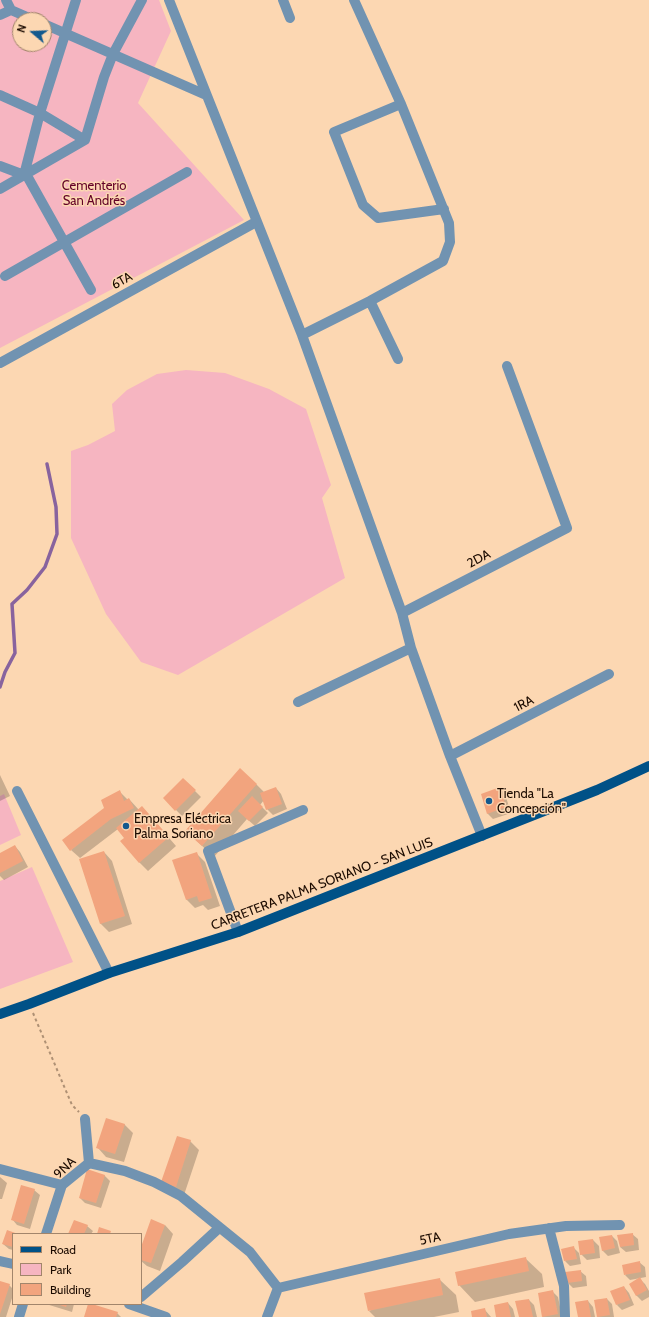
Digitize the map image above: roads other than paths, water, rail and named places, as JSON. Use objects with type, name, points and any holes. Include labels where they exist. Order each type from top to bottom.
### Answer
[{"type":"main road","name":"CARRETERA PALMA SORIANO - SAN LUIS","points":[[0,1014],[109,973],[238,932],[597,790],[649,766]]},
{"type":"street","points":[[6,0],[12,10],[16,12]]},
{"type":"street","points":[[0,166],[24,175],[40,113],[76,0]]},
{"type":"street","points":[[0,189],[85,140],[104,77],[113,54],[142,0]]},
{"type":"street","points":[[169,0],[302,335],[402,613],[411,648],[450,756],[482,836]]},
{"type":"street","points":[[283,0],[290,18]]},
{"type":"street","points":[[302,335],[370,301],[443,261],[450,242],[449,223],[444,209],[401,104],[354,0]]},
{"type":"street","points":[[0,16],[12,10]]},
{"type":"street","points":[[52,28],[206,95]]},
{"type":"street","points":[[0,95],[40,113],[85,140]]},
{"type":"street","points":[[401,104],[334,132],[362,205],[378,218],[444,209]]},
{"type":"street","points":[[5,276],[187,172]]},
{"type":"street","points":[[26,174],[91,290]]},
{"type":"street","name":"6TA","points":[[0,363],[256,222]]},
{"type":"street","points":[[370,301],[398,359]]},
{"type":"street","name":"2DA","points":[[402,613],[567,528],[507,366]]},
{"type":"street","points":[[298,702],[411,648]]},
{"type":"street","name":"1RA","points":[[450,756],[609,674]]},
{"type":"street","points":[[17,791],[109,973]]},
{"type":"street","points":[[238,932],[208,851],[303,810]]},
{"type":"street","name":"9NA","points":[[46,1233],[62,1185],[89,1163],[85,1120]]},
{"type":"street","points":[[89,1163],[125,1171],[154,1182],[180,1196],[250,1252],[278,1288],[267,1317]]},
{"type":"street","points":[[0,1169],[62,1185]]},
{"type":"street","name":"5TA","points":[[278,1288],[509,1234],[566,1226],[620,1225]]},
{"type":"street","points":[[142,1296],[219,1228]]},
{"type":"street","points":[[549,1228],[564,1286],[565,1317]]},
{"type":"street","points":[[0,1261],[12,1264]]},
{"type":"street","points":[[19,1317],[23,1305]]},
{"type":"street","points":[[134,1305],[166,1317]]},
{"type":"waterway","points":[[0,687],[5,672],[15,653],[12,604],[27,590],[45,567],[57,534],[56,507],[47,464]]},
{"type":"place","name":"Tienda \"La Concepción\"","points":[[489,801]]},
{"type":"place","name":"Empresa Eléctrica Palma Soriano","points":[[126,826]]},
{"type":"park label","name":"Cementerio San Andrés","points":[[94,194]]}]
